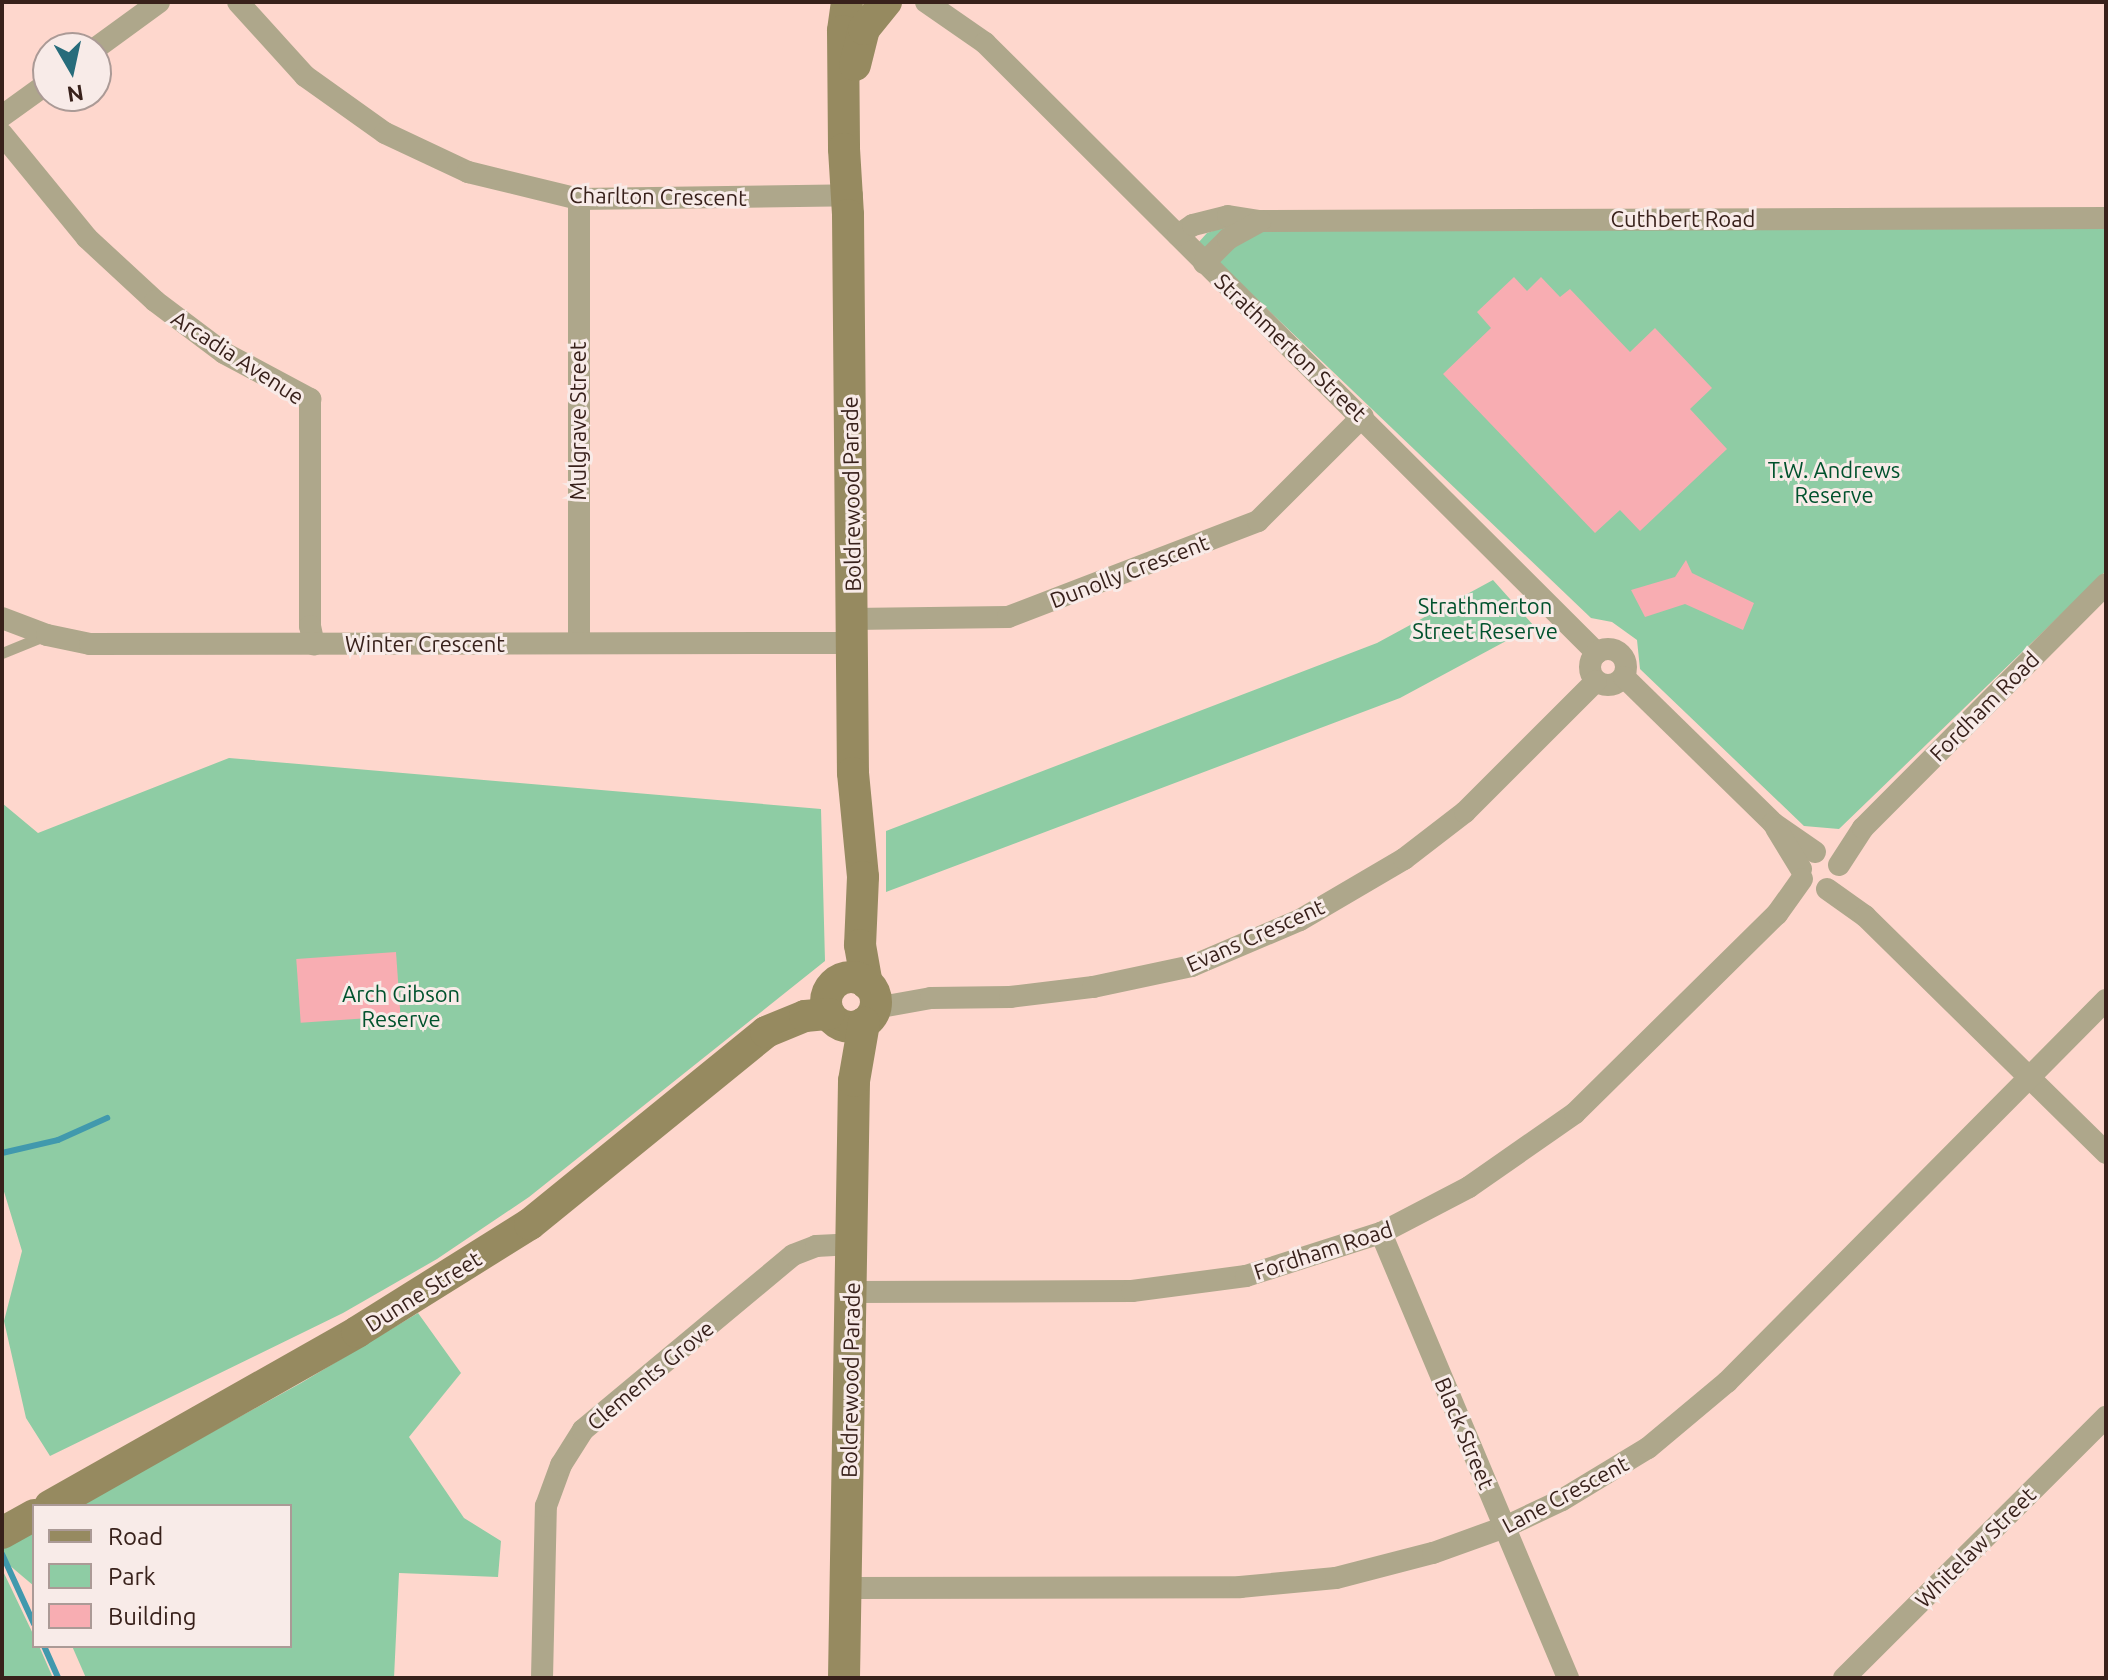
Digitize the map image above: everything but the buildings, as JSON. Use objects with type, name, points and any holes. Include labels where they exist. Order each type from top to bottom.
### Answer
[{"type":"main road","name":"Boldrewood Parade","points":[[844,1678],[854,1081],[846,879],[853,773],[848,202],[843,31],[847,2]]},
{"type":"main road","name":"Boldrewood Parade","points":[[848,202],[855,58],[864,29],[886,2]]},
{"type":"main road","name":"Dunne Street","points":[[53,1504],[357,1332],[530,1224],[766,1032],[853,1000]]},
{"type":"main road","name":"Dunne Street","points":[[2,1533],[32,1516]]},
{"type":"street","points":[[112,36],[159,2]]},
{"type":"street","name":"Charlton Crescent","points":[[238,2],[305,76],[385,133],[468,172],[579,199],[848,202]]},
{"type":"street","name":"Strathmerton Street","points":[[926,2],[985,43],[1204,263],[1363,416],[1597,653]]},
{"type":"street","name":"Strathmerton Street","points":[[957,2],[985,43]]},
{"type":"street","points":[[2,116],[32,94]]},
{"type":"street","name":"Arcadia Avenue","points":[[2,134],[87,238],[155,301],[224,353],[310,399],[310,626],[314,645]]},
{"type":"street","name":"Mulgrave Street","points":[[579,199],[579,643]]},
{"type":"street","name":"Cuthbert Road","points":[[1178,235],[1193,225],[1228,216],[1260,221],[2106,218]]},
{"type":"street","points":[[1204,263],[1228,239],[1260,221]]},
{"type":"street","name":"Dunolly Crescent","points":[[852,631],[1008,617],[1258,521],[1363,416]]},
{"type":"street","name":"Fordham Road","points":[[852,1292],[1132,1291],[1246,1276],[1381,1233],[1469,1187],[1575,1113],[2106,584]]},
{"type":"street","name":"Winter Crescent","points":[[2,618],[47,635],[90,644],[579,643],[852,631]]},
{"type":"street","points":[[1613,649],[1623,655],[1627,666],[1624,677],[1608,686],[1596,681],[1590,663],[1597,653],[1613,649]]},
{"type":"street","points":[[1624,677],[2106,1153]]},
{"type":"street","name":"Evans Crescent","points":[[853,1000],[1060,994],[1192,966],[1300,920],[1404,859],[1465,812],[1596,681]]},
{"type":"street","name":"Lane Crescent","points":[[846,1588],[1253,1586],[1336,1578],[1433,1553],[1505,1527],[1562,1500],[1648,1448],[1727,1382],[2106,1000]]},
{"type":"street","name":"Black Street","points":[[1381,1233],[1568,1678]]},
{"type":"street","name":"Clements Grove","points":[[542,1678],[546,1506],[561,1465],[583,1430],[793,1255],[816,1246],[852,1244]]},
{"type":"street","name":"Whitelaw Street","points":[[1844,1678],[2106,1417]]},
{"type":"lane","points":[[2,653],[47,635]]},
{"type":"green space","name":"T.W. Andrews Reserve","points":[[1224,227],[2106,229],[2106,571],[1839,829],[1804,826],[1640,669],[1637,640],[1612,622],[1591,618],[1198,243],[1207,233]]},
{"type":"green space","name":"Strathmerton Street Reserve","points":[[1493,580],[1534,626],[1400,698],[886,892],[886,831],[1377,643]]},
{"type":"green space","name":"Arch Gibson Reserve","points":[[229,758],[821,809],[825,961],[529,1197],[437,1259],[343,1313],[50,1456],[26,1418],[4,1321],[22,1251],[2,1185],[2,803],[38,833]]},
{"type":"green space","points":[[418,1313],[461,1373],[409,1437],[464,1518],[501,1541],[498,1577],[399,1573],[394,1678],[86,1678],[73,1648],[292,1648],[292,1504],[82,1504],[301,1383]]},
{"type":"green space","points":[[32,1531],[32,1584],[2,1559],[2,1548]]},
{"type":"green space","points":[[2,1569],[32,1632],[32,1648],[40,1648],[53,1678],[2,1678]]},
{"type":"waterway","points":[[2,1153],[58,1140],[107,1118]]},
{"type":"waterway","points":[[2,1554],[32,1620]]},
{"type":"waterway","points":[[45,1648],[58,1678]]}]
